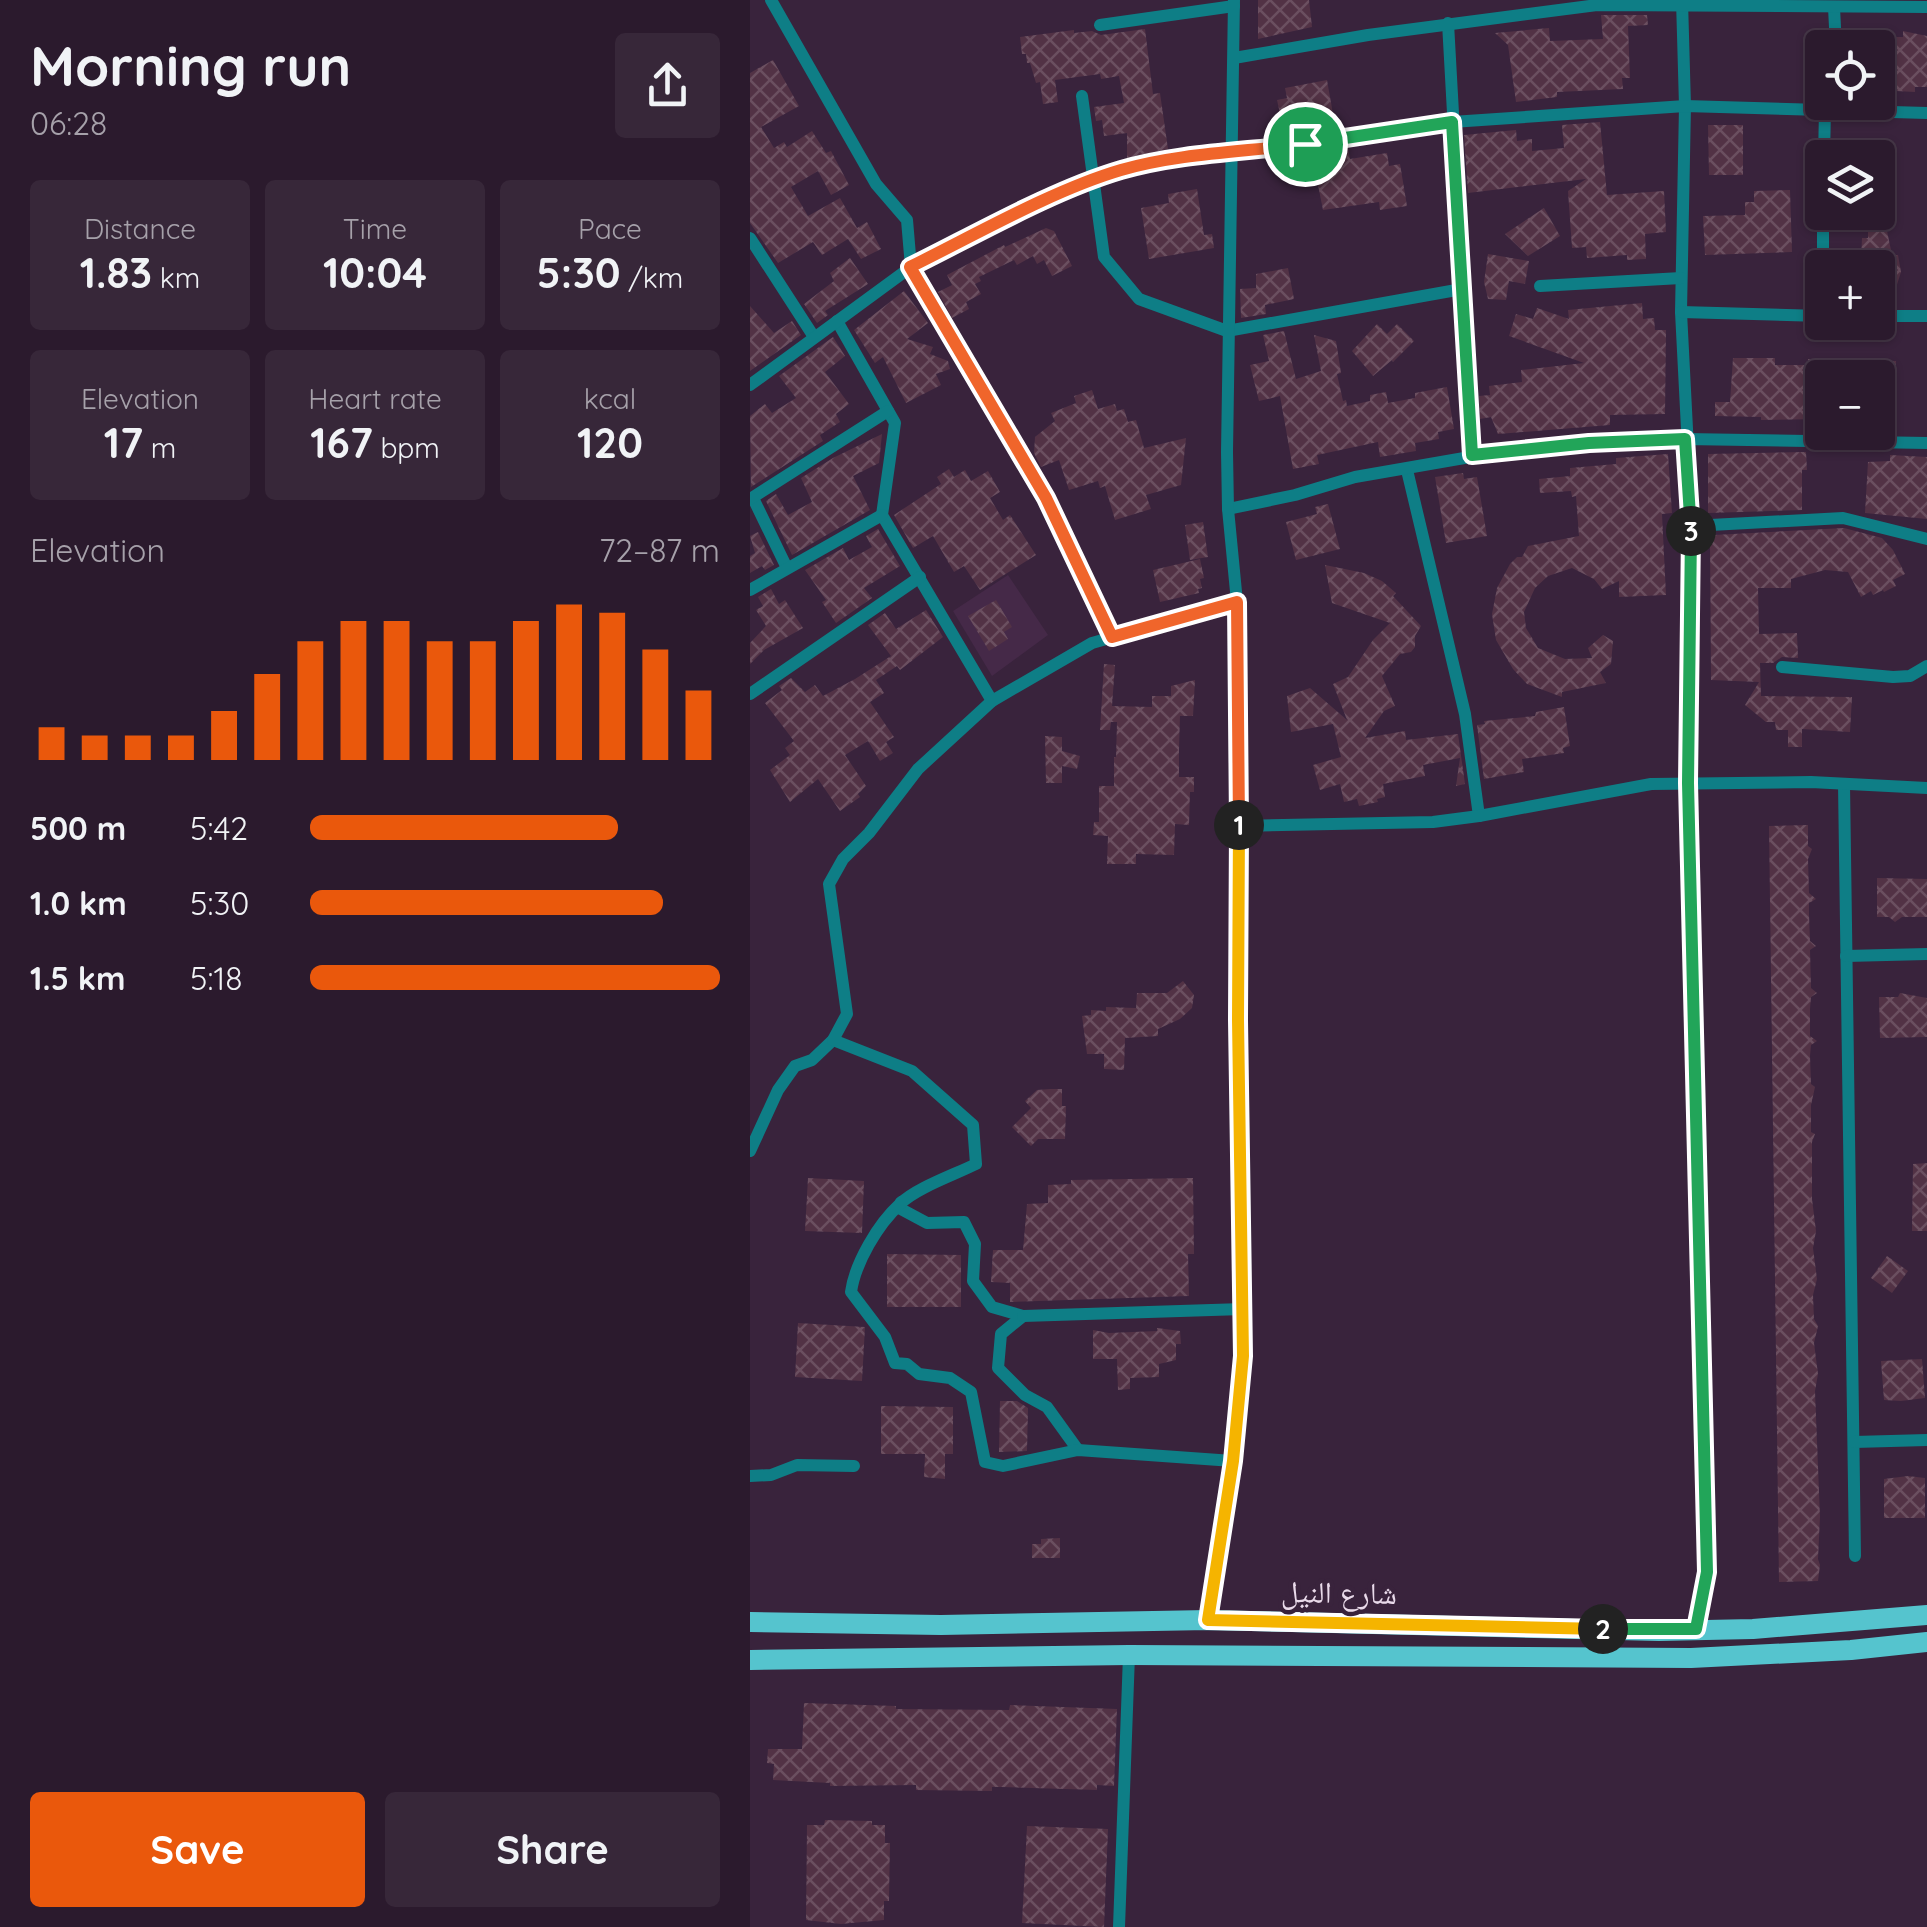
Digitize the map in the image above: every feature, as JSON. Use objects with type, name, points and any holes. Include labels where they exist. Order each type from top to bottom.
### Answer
[{"type":"main road","name":"شارع النيل","points":[[750,1622],[941,1625],[1208,1620],[1753,1629],[1927,1616]]},
{"type":"main road","points":[[1850,1622],[1852,1650]]},
{"type":"main road","name":"شارع النيل","points":[[750,1660],[1130,1655],[1654,1659],[1852,1650],[1927,1642]]},
{"type":"street","points":[[771,0],[876,184],[907,220],[910,267],[1046,498],[1112,637]]},
{"type":"street","points":[[1682,2],[1685,106],[1680,278],[1692,526],[1688,783],[1707,1572],[1696,1629]]},
{"type":"street","points":[[1234,58],[1448,23],[1597,5],[1682,2],[1927,7]]},
{"type":"street","points":[[1100,25],[1234,3],[1227,332],[1228,509],[1237,602],[1243,1356],[1233,1461],[1208,1620]]},
{"type":"street","points":[[1834,7],[1835,30]]},
{"type":"street","points":[[1448,23],[1472,455]]},
{"type":"street","points":[[1082,96],[1104,257],[1139,299],[1227,332],[1462,289]]},
{"type":"street","points":[[750,385],[910,267],[1120,170],[1176,158],[1232,154],[1452,122],[1685,106],[1805,107]]},
{"type":"street","points":[[1895,110],[1927,112]]},
{"type":"street","points":[[750,238],[814,338]]},
{"type":"street","points":[[1540,286],[1680,278]]},
{"type":"street","points":[[1681,312],[1805,316]]},
{"type":"street","points":[[1895,316],[1927,316]]},
{"type":"street","points":[[837,321],[895,423],[882,515],[992,701]]},
{"type":"street","points":[[787,568],[751,498],[888,411]]},
{"type":"street","points":[[1228,509],[1295,496],[1355,477],[1472,455],[1589,443],[1685,439],[1927,443]]},
{"type":"street","points":[[1407,470],[1465,714],[1479,816]]},
{"type":"street","points":[[750,590],[882,515]]},
{"type":"street","points":[[1692,526],[1842,518],[1927,539]]},
{"type":"street","points":[[750,694],[920,577]]},
{"type":"street","points":[[750,1151],[778,1090],[795,1066],[812,1060],[832,1040],[846,1014],[829,884],[843,859],[918,769],[992,701],[1092,643],[1237,602]]},
{"type":"street","points":[[1782,667],[1910,676],[1927,666]]},
{"type":"street","points":[[1239,826],[1433,822],[1651,784],[1927,788]]},
{"type":"street","points":[[1844,784],[1855,1556]]},
{"type":"street","points":[[1846,956],[1927,954]]},
{"type":"street","points":[[832,1040],[912,1071],[973,1125],[976,1164],[901,1202],[876,1234],[852,1282],[851,1292],[885,1337],[895,1362],[907,1364],[919,1374],[950,1378],[971,1392],[985,1462],[1003,1466],[1078,1450],[1233,1461]]},
{"type":"street","points":[[901,1202],[898,1208],[927,1224],[964,1222],[974,1244],[974,1281],[992,1307],[1023,1316],[1243,1310]]},
{"type":"street","points":[[1023,1316],[1001,1334],[998,1368],[1026,1395],[1048,1407],[1078,1450]]},
{"type":"street","points":[[1854,1442],[1927,1440]]},
{"type":"street","points":[[750,1476],[771,1475],[797,1464],[854,1466]]},
{"type":"street","points":[[1119,1927],[1130,1655]]},
{"type":"shaded area","points":[[1008,575],[1048,635],[992,676],[953,611]]},
{"type":"building","points":[[1258,0],[1309,0],[1312,27],[1258,39]]},
{"type":"building","points":[[1601,15],[1647,15],[1648,25],[1628,26],[1630,78],[1622,78],[1623,89],[1557,92],[1557,97],[1516,102],[1508,45],[1495,33],[1549,28],[1550,41],[1603,39]]},
{"type":"building","points":[[1145,29],[1153,94],[1160,93],[1168,149],[1127,158],[1127,133],[1104,136],[1102,120],[1096,121],[1094,107],[1124,103],[1119,76],[1101,79],[1100,74],[1055,80],[1058,102],[1043,104],[1040,82],[1036,83],[1026,54],[1022,54],[1020,37],[1074,30],[1101,35]]},
{"type":"building","points":[[1903,31],[1927,36],[1927,87],[1915,87],[1915,92],[1895,91],[1895,37],[1903,37]]},
{"type":"building","points":[[773,60],[799,106],[761,127],[774,148],[784,142],[787,147],[812,131],[826,153],[831,151],[849,185],[831,195],[818,171],[791,187],[808,216],[840,198],[857,228],[867,222],[881,249],[861,259],[848,239],[822,255],[813,242],[778,263],[750,223],[750,73]]},
{"type":"building","points":[[1327,80],[1333,114],[1282,123],[1277,100],[1287,98],[1285,88]]},
{"type":"building","points":[[1600,122],[1607,195],[1664,191],[1666,232],[1645,234],[1646,259],[1627,260],[1627,255],[1587,258],[1586,247],[1572,248],[1568,191],[1586,179],[1468,193],[1464,135],[1516,130],[1517,141],[1532,139],[1532,151],[1564,148],[1562,125]]},
{"type":"building","points":[[1708,125],[1743,125],[1743,175],[1709,175]]},
{"type":"building","points":[[1348,148],[1350,159],[1387,153],[1389,166],[1400,164],[1407,206],[1380,210],[1379,202],[1323,210],[1312,155]]},
{"type":"building","points":[[1197,189],[1204,235],[1212,234],[1214,248],[1149,259],[1141,208],[1169,203],[1168,194]]},
{"type":"building","points":[[1790,190],[1792,252],[1705,255],[1703,216],[1745,215],[1745,202],[1754,202],[1754,191]]},
{"type":"building","points":[[1544,208],[1560,236],[1528,256],[1505,234]]},
{"type":"building","points":[[1046,228],[1054,231],[1072,266],[1052,276],[1044,260],[1037,264],[1033,256],[1017,265],[1014,260],[979,277],[981,281],[975,284],[981,294],[966,302],[969,309],[952,318],[938,292],[952,285],[947,275]]},
{"type":"building","points":[[1868,231],[1887,231],[1891,250],[1861,250],[1862,238],[1868,238]]},
{"type":"building","points":[[1488,254],[1529,261],[1525,284],[1509,281],[1506,300],[1488,299],[1484,282]]},
{"type":"building","points":[[1895,255],[1901,272],[1895,291]]},
{"type":"building","points":[[850,258],[868,284],[825,311],[828,315],[817,323],[804,304],[834,281],[830,273]]},
{"type":"building","points":[[1288,268],[1294,299],[1265,305],[1266,314],[1241,318],[1240,289],[1256,288],[1256,274]]},
{"type":"building","points":[[904,291],[928,323],[907,339],[933,347],[930,354],[948,361],[950,369],[936,374],[941,385],[906,403],[883,357],[875,363],[854,330]]},
{"type":"building","points":[[1642,303],[1643,319],[1654,318],[1655,330],[1666,330],[1665,414],[1610,415],[1610,425],[1498,434],[1491,417],[1480,419],[1479,396],[1490,395],[1489,386],[1522,382],[1521,370],[1584,363],[1509,336],[1516,314],[1533,319],[1537,308],[1569,319],[1568,310]]},
{"type":"building","points":[[750,306],[774,333],[792,321],[801,335],[750,371]]},
{"type":"building","points":[[1377,324],[1387,334],[1397,324],[1414,341],[1373,376],[1352,351]]},
{"type":"building","points":[[1284,331],[1296,379],[1321,371],[1314,335],[1336,341],[1341,373],[1337,374],[1347,406],[1370,401],[1370,395],[1386,392],[1388,403],[1447,387],[1454,429],[1438,432],[1439,439],[1415,443],[1416,451],[1380,457],[1378,442],[1317,455],[1319,464],[1293,469],[1280,396],[1259,401],[1250,365],[1269,361],[1263,335]]},
{"type":"building","points":[[833,337],[845,356],[825,372],[849,404],[836,414],[840,422],[820,435],[823,441],[751,487],[750,416],[765,404],[772,413],[796,398],[779,376]]},
{"type":"building","points":[[1733,358],[1775,358],[1775,365],[1805,365],[1805,419],[1715,416],[1715,402],[1730,402]]},
{"type":"building","points":[[1092,390],[1098,409],[1115,404],[1117,411],[1124,409],[1128,422],[1136,420],[1144,448],[1186,438],[1181,485],[1146,495],[1151,509],[1115,520],[1105,486],[1100,488],[1098,481],[1069,490],[1059,460],[1041,467],[1034,453],[1035,437],[1055,421],[1051,413],[1076,403],[1074,396]]},
{"type":"building","points":[[882,434],[879,463],[853,476],[870,510],[792,555],[766,501],[776,494],[788,515],[812,502],[801,478]]},
{"type":"building","points":[[1806,452],[1802,510],[1708,513],[1708,454]]},
{"type":"building","points":[[1668,454],[1672,513],[1662,514],[1666,595],[1619,597],[1619,581],[1602,589],[1594,579],[1572,568],[1548,576],[1535,588],[1524,612],[1526,628],[1538,648],[1565,659],[1592,658],[1588,648],[1603,635],[1613,641],[1611,664],[1600,672],[1606,683],[1562,692],[1562,697],[1527,684],[1496,640],[1492,614],[1497,588],[1510,564],[1522,557],[1528,546],[1579,536],[1576,496],[1572,497],[1571,491],[1540,493],[1539,479],[1570,476],[1570,468],[1616,464],[1616,458]]},
{"type":"building","points":[[1890,455],[1927,457],[1927,519],[1865,513],[1868,462],[1890,461]]},
{"type":"building","points":[[949,469],[954,477],[965,470],[971,481],[988,471],[1000,492],[990,498],[1003,520],[1010,515],[1036,555],[980,590],[964,566],[954,572],[933,536],[913,548],[894,515],[941,484],[937,477]]},
{"type":"building","points":[[1463,473],[1464,479],[1477,477],[1487,536],[1446,543],[1435,477]]},
{"type":"building","points":[[1328,504],[1340,549],[1296,560],[1286,522],[1317,514],[1315,507]]},
{"type":"building","points":[[1203,522],[1208,557],[1190,560],[1185,525]]},
{"type":"building","points":[[1844,528],[1882,538],[1905,574],[1893,580],[1896,586],[1861,597],[1848,572],[1825,570],[1791,579],[1791,588],[1758,588],[1759,634],[1797,633],[1798,658],[1782,657],[1773,663],[1760,663],[1761,696],[1852,697],[1850,732],[1802,729],[1802,747],[1788,747],[1788,730],[1776,730],[1775,722],[1766,722],[1745,705],[1759,682],[1711,680],[1710,542],[1714,535]]},
{"type":"building","points":[[878,529],[900,566],[864,588],[872,598],[836,623],[805,570],[843,548],[849,560],[872,547],[866,536]]},
{"type":"building","points":[[758,532],[774,565],[750,573],[750,556],[755,553],[750,536]]},
{"type":"building","points":[[1200,559],[1204,578],[1200,579],[1199,593],[1160,602],[1153,570]]},
{"type":"building","points":[[1325,565],[1382,581],[1421,626],[1415,636],[1415,647],[1400,654],[1382,676],[1395,706],[1384,711],[1365,738],[1405,731],[1406,740],[1458,734],[1465,784],[1456,786],[1460,758],[1423,765],[1425,776],[1383,784],[1385,797],[1377,799],[1378,802],[1359,806],[1357,799],[1344,802],[1340,784],[1320,790],[1313,765],[1341,757],[1333,724],[1291,732],[1287,696],[1310,688],[1347,720],[1333,684],[1348,677],[1390,623],[1332,603]]},
{"type":"building","points":[[771,589],[779,604],[785,600],[803,628],[764,650],[750,664],[750,643],[766,626],[756,610],[763,606],[758,597]]},
{"type":"building","points":[[996,600],[1012,627],[1004,632],[1008,639],[989,651],[968,616]]},
{"type":"building","points":[[926,610],[943,637],[900,670],[897,666],[876,680],[884,693],[870,702],[894,737],[886,742],[893,753],[880,761],[868,741],[845,755],[866,786],[858,794],[860,797],[840,811],[818,779],[790,802],[770,770],[790,755],[785,748],[794,741],[765,703],[791,678],[805,692],[815,685],[823,696],[855,679],[891,656],[868,625],[885,613],[896,629]]},
{"type":"building","points":[[1104,664],[1115,665],[1112,706],[1152,707],[1152,696],[1171,696],[1171,686],[1195,680],[1193,716],[1180,716],[1179,750],[1179,777],[1194,777],[1194,792],[1190,792],[1189,825],[1175,824],[1174,855],[1136,854],[1136,864],[1107,864],[1108,836],[1093,835],[1094,822],[1099,822],[1099,786],[1114,786],[1116,757],[1117,722],[1111,722],[1110,730],[1100,730]]},
{"type":"building","points":[[1564,707],[1570,746],[1563,748],[1564,753],[1522,759],[1524,772],[1484,779],[1477,725]]},
{"type":"building","points":[[1045,736],[1062,737],[1062,751],[1080,756],[1077,769],[1062,766],[1062,783],[1046,783]]},
{"type":"building","points":[[1808,825],[1808,846],[1812,849],[1808,859],[1809,893],[1816,899],[1809,903],[1809,914],[1810,941],[1816,946],[1810,950],[1811,988],[1817,993],[1811,997],[1810,1036],[1817,1041],[1811,1045],[1810,1056],[1811,1084],[1815,1087],[1811,1132],[1815,1134],[1812,1199],[1817,1279],[1813,1295],[1818,1326],[1814,1343],[1818,1374],[1815,1391],[1820,1565],[1818,1581],[1779,1582],[1769,826]]},
{"type":"building","points":[[1877,878],[1927,879],[1927,917],[1902,917],[1895,922],[1889,917],[1877,917]]},
{"type":"building","points":[[1183,981],[1194,995],[1192,1008],[1180,1019],[1158,1029],[1158,1036],[1125,1038],[1124,1070],[1104,1069],[1104,1054],[1087,1054],[1082,1016],[1091,1015],[1091,1010],[1106,1011],[1106,1007],[1136,1008],[1137,993],[1167,993]]},
{"type":"building","points":[[1900,993],[1927,998],[1927,1037],[1880,1038],[1879,997],[1898,997]]},
{"type":"building","points":[[1062,1089],[1065,1139],[1038,1139],[1031,1146],[1012,1127],[1031,1108],[1025,1101],[1037,1090]]},
{"type":"building","points":[[1927,1163],[1927,1231],[1912,1231],[1913,1164]]},
{"type":"building","points":[[808,1178],[864,1181],[862,1233],[805,1231]]},
{"type":"building","points":[[1193,1178],[1194,1254],[1188,1254],[1189,1296],[1010,1302],[1010,1283],[991,1282],[993,1250],[1023,1250],[1027,1204],[1048,1203],[1048,1185],[1071,1184],[1071,1180]]},
{"type":"building","points":[[887,1254],[961,1255],[961,1307],[887,1307]]},
{"type":"building","points":[[1887,1256],[1908,1271],[1892,1293],[1871,1278]]},
{"type":"building","points":[[798,1323],[865,1327],[862,1381],[795,1377]]},
{"type":"building","points":[[1157,1328],[1180,1331],[1176,1360],[1159,1364],[1159,1377],[1130,1378],[1130,1389],[1118,1390],[1117,1359],[1093,1359],[1093,1330],[1109,1333]]},
{"type":"building","points":[[1922,1359],[1925,1398],[1884,1400],[1881,1361]]},
{"type":"building","points":[[1000,1401],[1017,1401],[1028,1408],[1027,1451],[999,1452]]},
{"type":"building","points":[[881,1406],[953,1407],[953,1454],[945,1454],[945,1479],[924,1477],[925,1454],[881,1454]]},
{"type":"building","points":[[1925,1478],[1925,1518],[1884,1518],[1884,1479]]},
{"type":"building","points":[[1060,1538],[1060,1558],[1032,1558],[1032,1544],[1041,1544],[1041,1539]]},
{"type":"building","points":[[804,1703],[896,1709],[1009,1710],[1010,1705],[1117,1709],[1114,1786],[1097,1785],[1097,1790],[916,1790],[916,1785],[830,1786],[773,1780],[774,1764],[767,1763],[768,1749],[802,1749]]},
{"type":"building","points":[[825,1820],[885,1825],[885,1843],[890,1843],[889,1901],[884,1901],[884,1920],[841,1924],[806,1920],[807,1825],[824,1825]]},
{"type":"building","points":[[1027,1826],[1108,1829],[1104,1927],[1022,1923]]},
{"type":"route","points":[[1452,122],[1472,455],[1589,443],[1685,439],[1692,526],[1688,783],[1707,1572],[1696,1629],[1208,1620],[1233,1461],[1243,1356],[1237,602],[1112,637],[1046,498],[910,267],[1002,220],[1120,170],[1176,158],[1305,144],[1452,122]]}]
